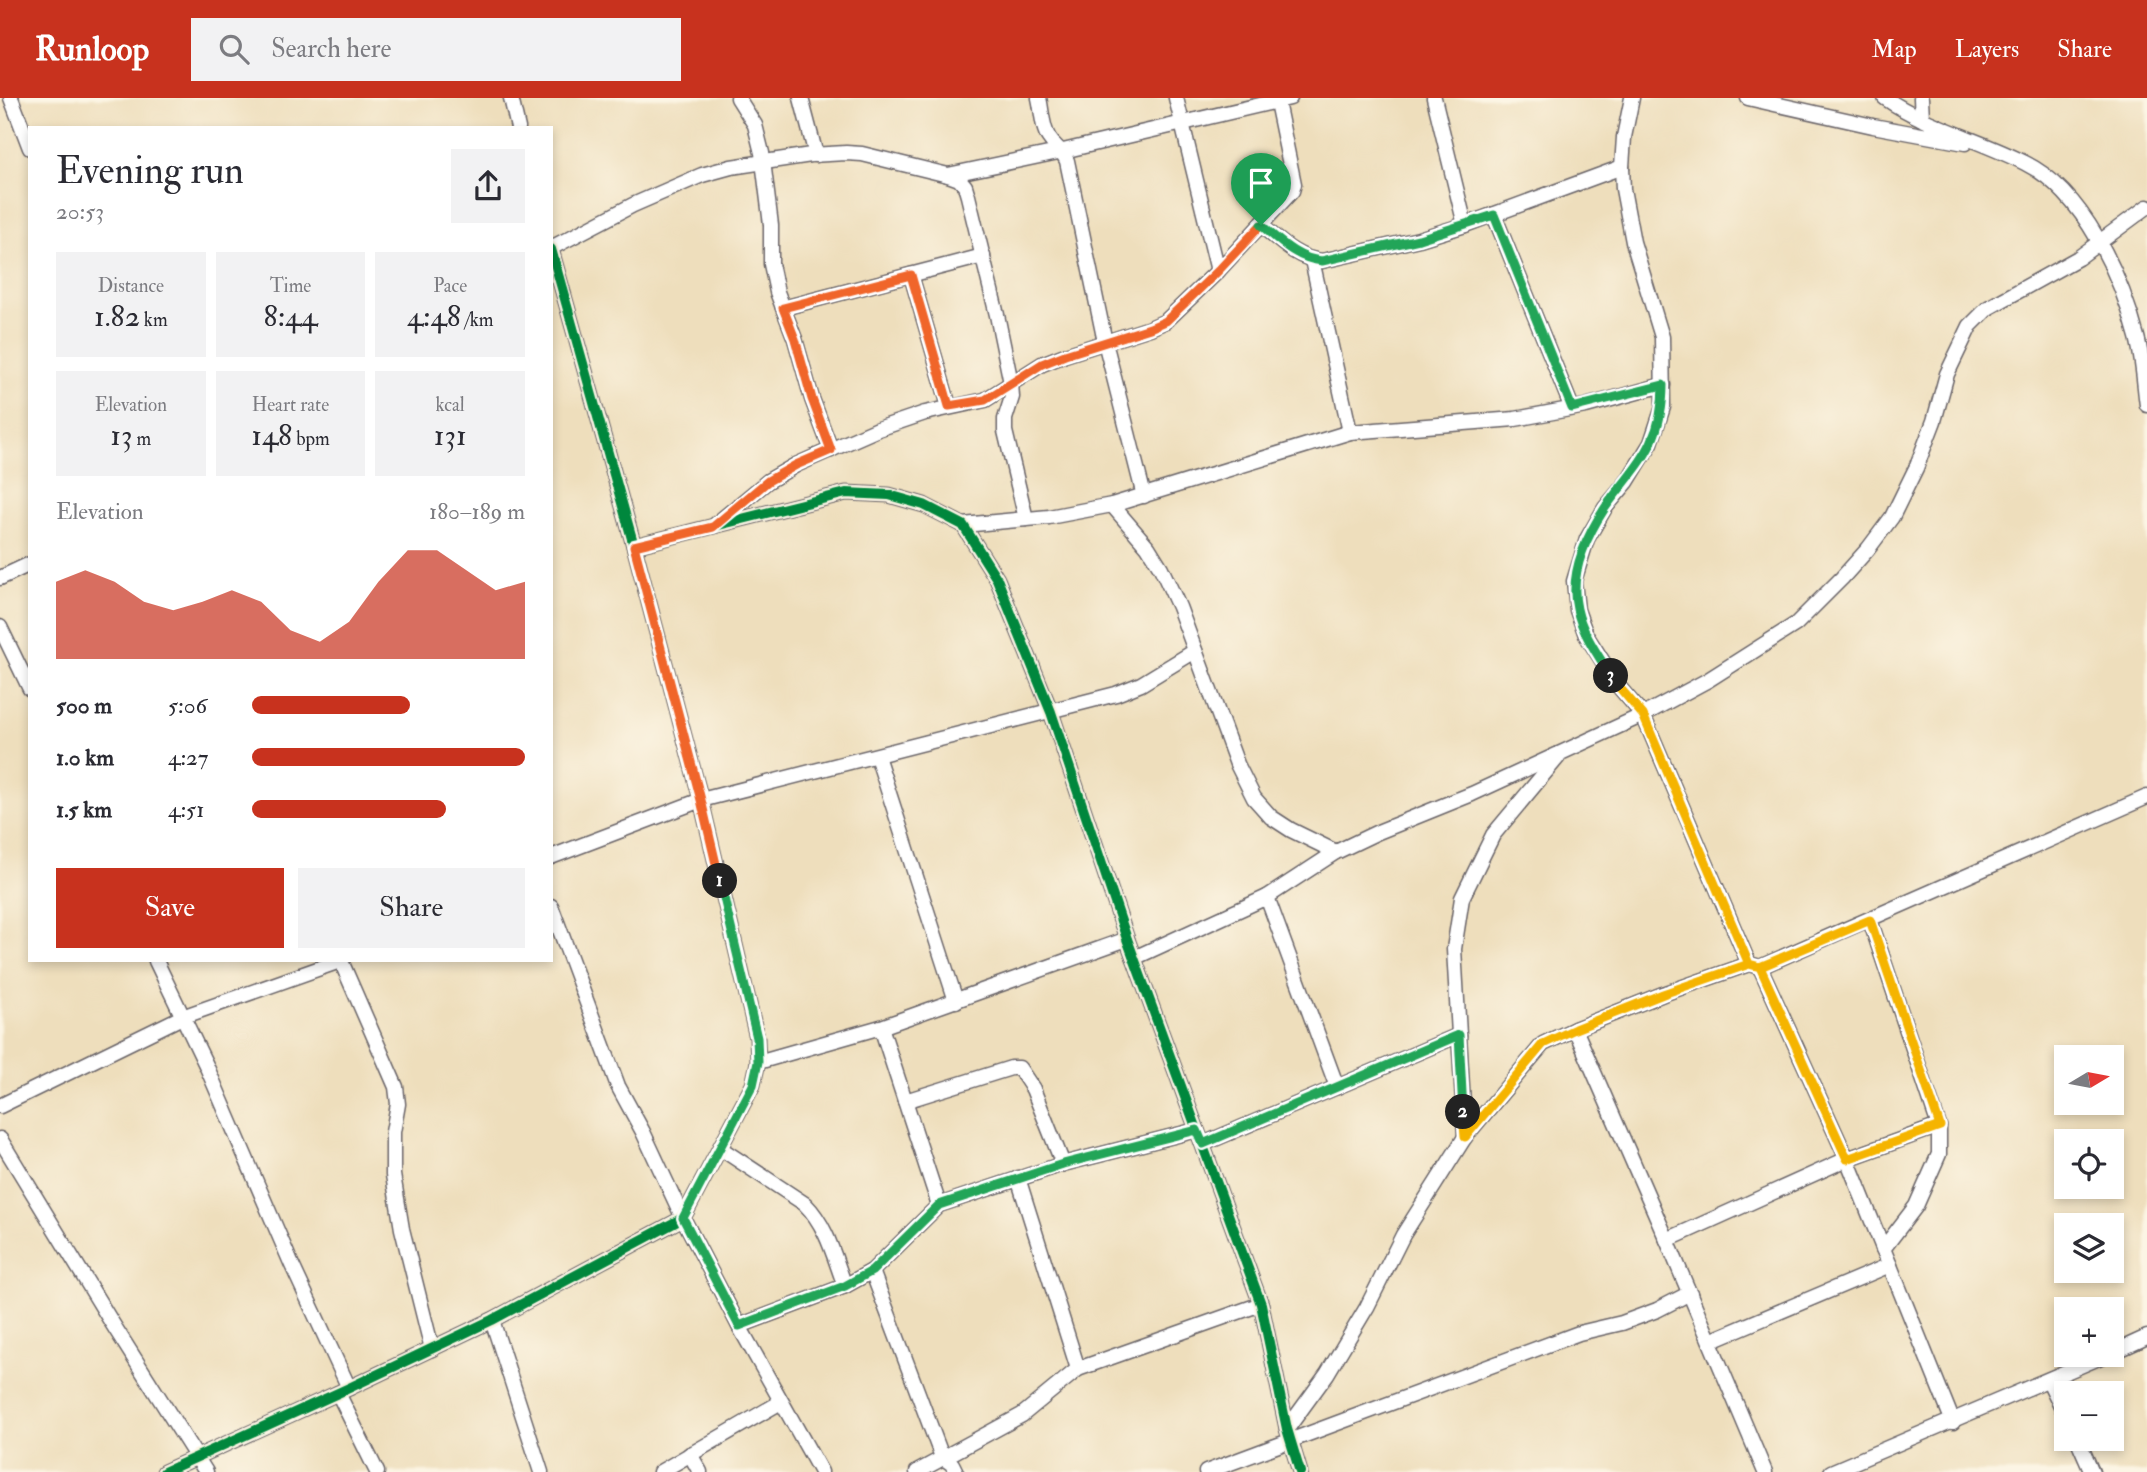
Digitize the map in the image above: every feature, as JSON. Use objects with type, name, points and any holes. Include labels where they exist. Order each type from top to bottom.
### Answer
[{"type":"street","points":[[11,98],[28,143]]},
{"type":"street","points":[[511,98],[518,126]]},
{"type":"street","points":[[738,98],[755,125],[764,162],[771,225],[771,264],[777,292],[831,450]]},
{"type":"street","points":[[802,98],[816,155]]},
{"type":"street","points":[[1039,98],[1046,133],[1050,141],[1063,151],[1067,161],[1105,342],[1144,496]]},
{"type":"street","points":[[1175,98],[1218,271]]},
{"type":"street","points":[[1434,98],[1465,225]]},
{"type":"street","points":[[1632,98],[1624,137],[1622,167],[1625,202],[1631,233],[1662,337],[1663,407],[1651,443],[1627,482],[1605,508],[1587,539],[1574,581],[1577,610],[1586,635],[1619,687],[1643,715],[1754,965],[1847,1159],[1953,1422]]},
{"type":"street","points":[[1748,98],[1873,126],[1987,147]]},
{"type":"street","points":[[1885,98],[1922,119],[2025,163],[2052,182],[2071,200],[2084,216],[2118,279],[2131,314],[2138,340],[2147,405]]},
{"type":"street","points":[[1921,98],[1922,119]]},
{"type":"street","points":[[713,527],[768,481],[796,465],[878,429],[949,406],[985,400],[1042,364],[1166,321],[1261,225],[1292,191],[1294,184],[1285,99],[1181,125],[948,175]]},
{"type":"street","points":[[553,247],[680,184],[731,167],[846,153],[862,154],[958,179],[965,186],[1011,383],[1012,397],[1005,419],[1005,431],[1026,519]]},
{"type":"street","points":[[1261,225],[1297,254],[1322,261],[1419,239],[1465,225],[1622,167]]},
{"type":"street","points":[[1134,958],[1267,897],[1336,852],[1643,715],[1708,680],[1796,624],[1868,549],[1892,517],[1916,468],[1934,421],[1947,374],[1970,326],[1988,308],[2078,258],[2147,207]]},
{"type":"street","points":[[1494,215],[1572,408]]},
{"type":"street","points":[[164,1472],[492,1320],[683,1218],[753,1085],[758,1062],[757,1038],[701,800],[553,255]]},
{"type":"street","points":[[783,308],[983,256]]},
{"type":"street","points":[[1312,260],[1350,432]]},
{"type":"street","points":[[911,275],[949,406]]},
{"type":"street","points":[[963,525],[1049,517],[1112,505],[1350,432],[1515,419],[1663,385]]},
{"type":"street","points":[[634,546],[846,493],[889,495],[924,505],[963,525],[997,579],[1051,712],[1127,939],[1261,1304],[1288,1434],[1300,1472]]},
{"type":"street","points":[[1112,505],[1148,547],[1161,568],[1179,607],[1237,764],[1254,798],[1270,817],[1336,852]]},
{"type":"street","points":[[0,578],[28,565]]},
{"type":"street","points":[[0,627],[28,685]]},
{"type":"street","points":[[553,856],[701,800],[1116,694],[1141,684],[1195,651]]},
{"type":"street","points":[[1465,1137],[1454,949],[1462,898],[1493,835],[1562,753]]},
{"type":"street","points":[[877,756],[956,1001]]},
{"type":"street","points":[[1288,1434],[1367,1307],[1403,1235],[1465,1137],[1543,1044],[1663,994],[1754,965],[1870,920],[2147,797]]},
{"type":"street","points":[[1267,897],[1338,1087]]},
{"type":"street","points":[[553,911],[618,1086],[739,1326],[821,1472]]},
{"type":"street","points":[[1870,920],[1940,1126],[1939,1154],[1916,1206],[1883,1248]]},
{"type":"street","points":[[758,1062],[881,1027],[1127,939]]},
{"type":"street","points":[[156,962],[206,1065],[377,1472]]},
{"type":"street","points":[[0,1106],[182,1017],[337,962]]},
{"type":"street","points":[[340,962],[396,1087],[398,1104],[393,1132],[393,1175],[402,1229],[432,1349]]},
{"type":"street","points":[[881,1027],[939,1205]]},
{"type":"street","points":[[1575,1029],[1765,1472]]},
{"type":"street","points":[[739,1326],[845,1286],[872,1271],[939,1205],[1063,1164],[1200,1137],[1338,1087],[1459,1035]]},
{"type":"street","points":[[905,1101],[1011,1068],[1019,1068],[1033,1088],[1063,1164]]},
{"type":"street","points":[[1667,1240],[1847,1159],[1940,1126]]},
{"type":"street","points":[[0,1139],[206,1472]]},
{"type":"street","points":[[720,1148],[805,1204],[817,1216],[845,1286]]},
{"type":"street","points":[[1017,1178],[1078,1369]]},
{"type":"street","points":[[1710,1341],[1890,1265]]},
{"type":"street","points":[[872,1271],[942,1457],[952,1464],[956,1472]]},
{"type":"street","points":[[1206,1472],[1288,1434],[1579,1333],[1622,1323],[1657,1310],[1690,1293]]},
{"type":"street","points":[[916,1472],[1022,1415],[1078,1369],[1261,1304]]},
{"type":"street","points":[[492,1320],[541,1472]]},
{"type":"street","points":[[2124,1348],[2147,1337]]},
{"type":"street","points":[[1831,1472],[2081,1367]]},
{"type":"street","points":[[2049,1381],[2054,1391]]},
{"type":"street","points":[[660,1472],[781,1402]]},
{"type":"street","points":[[2083,1451],[2092,1472]]},
{"type":"street","points":[[690,1454],[700,1472]]},
{"type":"cycle path","points":[[164,1472],[492,1320],[683,1218],[753,1085],[758,1062],[757,1038],[701,800],[553,256]]},
{"type":"cycle path","points":[[634,546],[846,493],[889,495],[924,505],[963,525],[997,579],[1051,712],[1127,939],[1261,1304],[1287,1429],[1300,1472]]},
{"type":"route","points":[[1261,225],[1184,306],[1166,321],[1042,364],[996,394],[974,402],[949,406],[911,275],[783,308],[831,450],[768,481],[713,527],[634,546],[701,800],[757,1038],[758,1062],[753,1085],[683,1218],[739,1326],[845,1286],[872,1271],[939,1205],[1063,1164],[1197,1130],[1203,1144],[1459,1035],[1465,1137],[1543,1044],[1663,994],[1749,964],[1760,967],[1847,1159],[1940,1126],[1870,920],[1760,967],[1749,964],[1643,715],[1619,687],[1586,635],[1577,610],[1574,581],[1587,539],[1605,508],[1627,482],[1651,443],[1663,407],[1663,385],[1572,408],[1494,215],[1419,239],[1322,261],[1297,254],[1261,225]]}]
